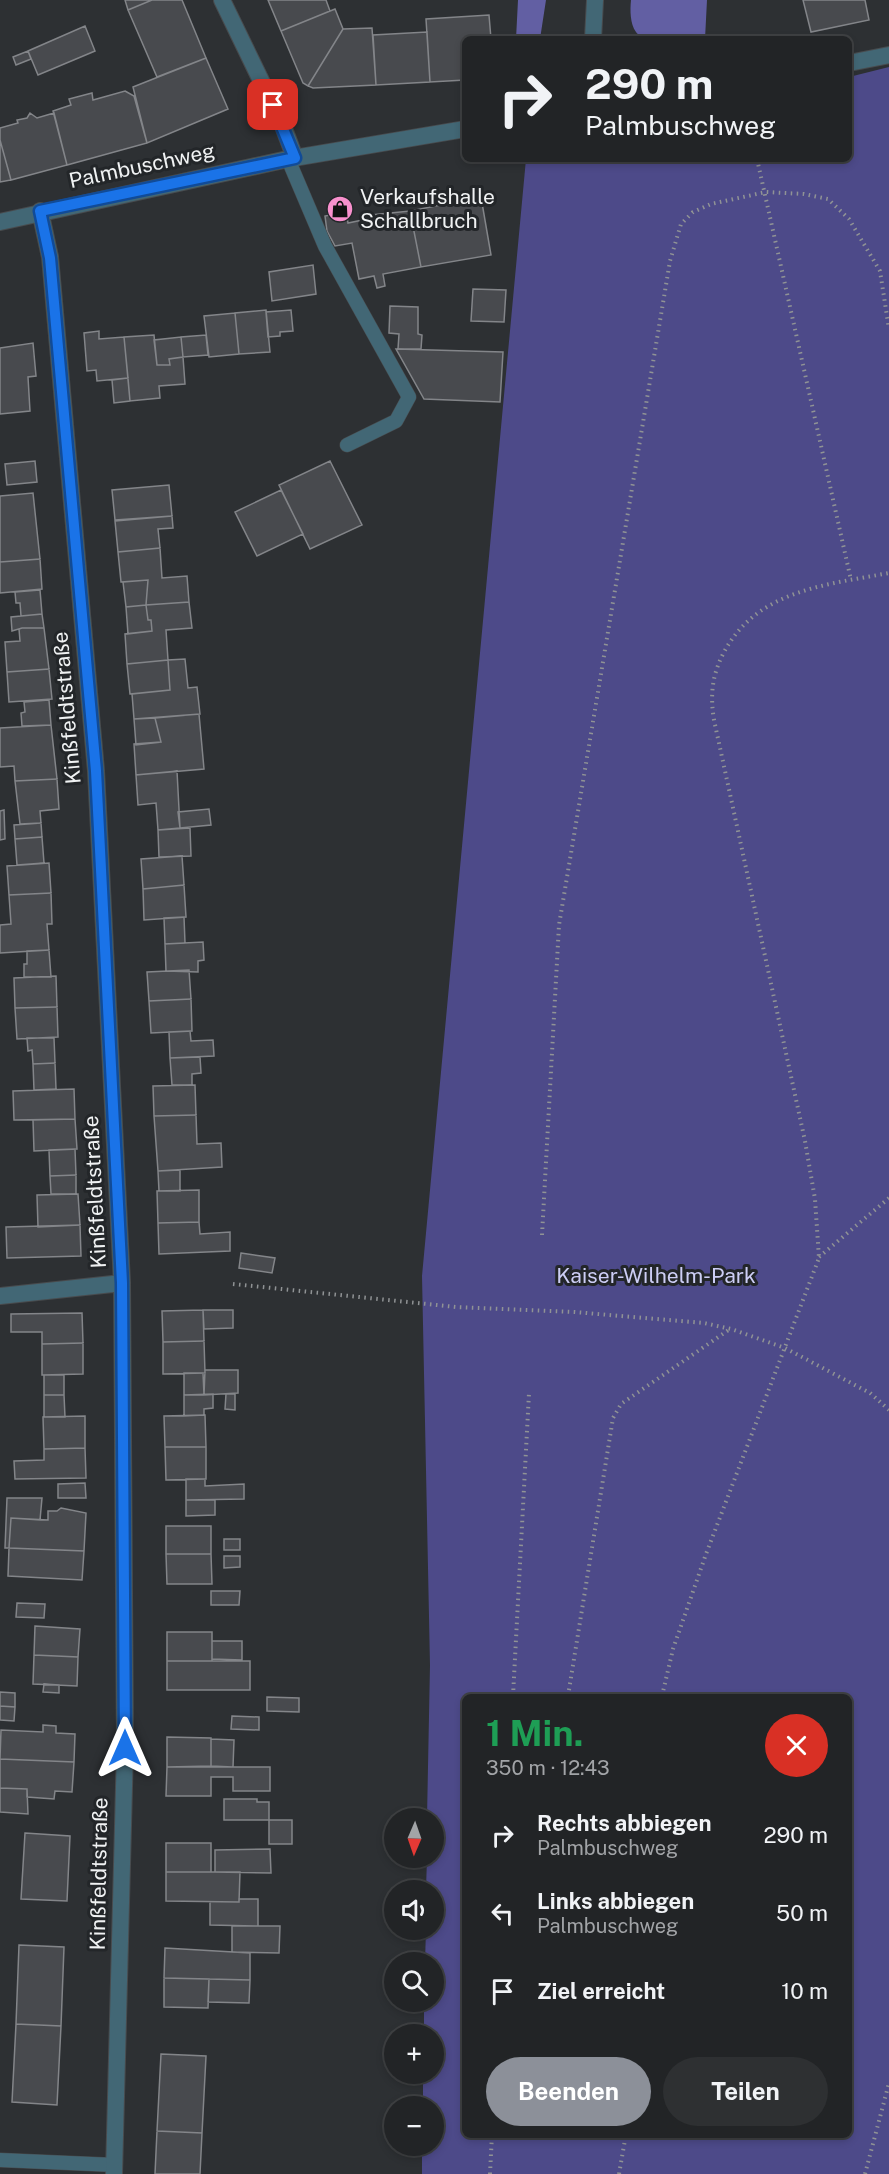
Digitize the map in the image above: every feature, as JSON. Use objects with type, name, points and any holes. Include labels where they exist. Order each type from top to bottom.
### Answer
[{"type":"street","points":[[222,0],[283,126],[291,158]]},
{"type":"street","points":[[593,36],[595,0]]},
{"type":"street","points":[[852,62],[889,55]]},
{"type":"street","name":"Palmbuschweg","points":[[0,222],[40,211],[291,158],[462,130]]},
{"type":"street","name":"Kinßfeldtstraße","points":[[40,211],[50,258],[96,771],[122,1283],[125,1748],[115,2169]]},
{"type":"street","points":[[0,1296],[122,1283]]},
{"type":"lane","points":[[291,158],[325,246],[410,397],[396,421],[347,445]]},
{"type":"lane","points":[[0,2160],[115,2169]]},
{"type":"path","points":[[758,162],[851,580]]},
{"type":"path","points":[[542,1234],[559,925],[676,236],[681,224],[699,209],[766,192],[804,194],[828,199],[849,219],[880,271],[889,329]]},
{"type":"path","points":[[663,1694],[674,1649],[706,1554],[819,1258],[815,1199],[805,1141],[714,720],[711,691],[715,671],[732,637],[746,620],[760,609],[782,598],[851,580],[889,573]]},
{"type":"path","points":[[819,1258],[889,1198]]},
{"type":"path","points":[[233,1284],[456,1307],[574,1311],[673,1320],[731,1329],[785,1348],[870,1393],[889,1410]]},
{"type":"path","points":[[568,1694],[613,1418],[621,1404],[731,1329]]},
{"type":"path","points":[[513,1694],[529,1394]]},
{"type":"path","points":[[864,2174],[889,2083]]},
{"type":"path","points":[[490,2174],[492,2138]]},
{"type":"path","points":[[619,2174],[625,2138]]},
{"type":"green space","name":"Kaiser-Wilhelm-Park","points":[[889,67],[889,2174],[422,2174],[422,2156],[444,2156],[444,2096],[423,2096],[423,2084],[444,2084],[444,2024],[424,2024],[424,2012],[444,2012],[444,1952],[425,1952],[426,1940],[444,1940],[444,1880],[426,1880],[427,1868],[444,1868],[444,1808],[427,1808],[430,1665],[422,1276],[526,162],[852,162],[852,76]]},
{"type":"shaded area","points":[[518,0],[546,0],[540,36],[516,36]]},
{"type":"shaded area","points":[[631,0],[707,0],[705,36],[641,36],[633,25]]},
{"type":"building","points":[[125,0],[152,0],[128,10]]},
{"type":"building","points":[[152,0],[182,0],[206,58],[157,77],[128,10]]},
{"type":"building","points":[[268,0],[326,0],[330,11],[281,31]]},
{"type":"building","points":[[803,0],[865,0],[869,20],[811,32]]},
{"type":"building","points":[[335,9],[343,29],[308,86],[303,83],[281,31]]},
{"type":"building","points":[[489,15],[491,36],[462,36],[462,80],[430,82],[426,19]]},
{"type":"building","points":[[85,26],[95,51],[38,75],[28,51]]},
{"type":"building","points":[[372,28],[376,85],[313,88],[308,86],[343,29]]},
{"type":"building","points":[[427,32],[430,82],[376,85],[373,35]]},
{"type":"building","points":[[28,51],[31,59],[16,65],[13,57]]},
{"type":"building","points":[[206,58],[228,109],[147,143],[133,87]]},
{"type":"building","points":[[125,91],[134,96],[147,143],[67,165],[53,111],[71,105],[69,99],[92,93],[93,100]]},
{"type":"building","points":[[30,113],[37,118],[54,113],[67,165],[11,180],[0,140],[0,128],[18,123],[17,120],[27,118]]},
{"type":"building","points":[[0,140],[11,180],[0,182]]},
{"type":"building","points":[[481,197],[491,255],[421,267],[410,211]]},
{"type":"building","points":[[410,211],[421,267],[383,274],[385,286],[377,288],[374,276],[359,279],[352,243],[335,246],[327,231],[325,216],[346,212],[348,223],[372,218],[371,215]]},
{"type":"building","points":[[313,265],[316,294],[272,301],[269,272]]},
{"type":"building","points":[[473,289],[506,290],[504,322],[471,321]]},
{"type":"building","points":[[390,306],[418,307],[418,334],[422,335],[421,349],[398,349],[399,334],[389,333]]},
{"type":"building","points":[[266,310],[270,352],[239,354],[235,313]]},
{"type":"building","points":[[291,310],[293,331],[280,332],[280,336],[268,337],[266,312]]},
{"type":"building","points":[[235,313],[239,354],[209,357],[204,316]]},
{"type":"building","points":[[99,331],[99,339],[124,337],[128,378],[97,381],[96,370],[87,371],[84,333]]},
{"type":"building","points":[[154,335],[157,365],[170,365],[169,359],[183,357],[185,384],[159,386],[160,398],[130,401],[124,337]]},
{"type":"building","points":[[206,335],[208,355],[183,357],[181,337]]},
{"type":"building","points":[[181,337],[183,357],[169,359],[170,365],[157,365],[154,340]]},
{"type":"building","points":[[33,343],[36,376],[28,377],[30,411],[0,414],[0,348]]},
{"type":"building","points":[[396,349],[503,352],[500,402],[424,399]]},
{"type":"building","points":[[128,378],[130,401],[114,403],[112,380]]},
{"type":"building","points":[[35,461],[37,482],[7,485],[5,464]]},
{"type":"building","points":[[330,461],[362,525],[310,549],[279,485]]},
{"type":"building","points":[[169,485],[172,516],[115,520],[112,490]]},
{"type":"building","points":[[281,490],[303,534],[257,556],[235,512]]},
{"type":"building","points":[[33,493],[40,559],[0,562],[0,496]]},
{"type":"building","points":[[172,516],[173,528],[158,529],[160,548],[118,552],[115,521]]},
{"type":"building","points":[[160,548],[162,578],[187,576],[189,602],[146,605],[148,580],[121,582],[118,552]]},
{"type":"building","points":[[40,559],[42,589],[0,593],[0,562]]},
{"type":"building","points":[[148,580],[146,605],[126,607],[123,582]]},
{"type":"building","points":[[40,590],[42,614],[21,616],[20,603],[16,603],[15,592]]},
{"type":"building","points":[[189,602],[192,628],[166,630],[168,660],[127,664],[125,634],[152,631],[146,605]]},
{"type":"building","points":[[146,605],[152,631],[128,634],[126,607]]},
{"type":"building","points":[[42,614],[44,628],[22,628],[12,631],[11,617]]},
{"type":"building","points":[[44,628],[49,669],[7,672],[5,642],[20,641],[19,629]]},
{"type":"building","points":[[185,659],[188,688],[197,687],[200,714],[134,719],[132,694],[170,690],[168,660]]},
{"type":"building","points":[[168,660],[170,690],[130,694],[127,664]]},
{"type":"building","points":[[49,669],[52,699],[9,702],[7,672]]},
{"type":"building","points":[[49,700],[51,725],[22,726],[21,713],[25,712],[24,702]]},
{"type":"building","points":[[199,714],[204,769],[136,775],[134,744],[161,742],[155,718]]},
{"type":"building","points":[[155,718],[161,742],[136,745],[134,719]]},
{"type":"building","points":[[51,725],[57,779],[15,781],[14,766],[0,767],[0,728]]},
{"type":"building","points":[[177,771],[180,828],[158,830],[156,803],[138,805],[136,775]]},
{"type":"building","points":[[57,779],[59,809],[40,811],[41,823],[20,824],[15,781]]},
{"type":"building","points":[[209,809],[211,825],[180,828],[178,812]]},
{"type":"building","points":[[4,810],[5,839],[0,840],[0,811]]},
{"type":"building","points":[[41,823],[42,837],[15,839],[14,825]]},
{"type":"building","points":[[190,828],[191,856],[159,857],[158,830]]},
{"type":"building","points":[[42,837],[44,863],[17,865],[15,839]]},
{"type":"building","points":[[182,856],[184,885],[143,889],[141,859]]},
{"type":"building","points":[[49,863],[51,893],[9,895],[7,866]]},
{"type":"building","points":[[184,885],[186,917],[144,920],[143,889]]},
{"type":"building","points":[[51,893],[52,924],[47,924],[49,950],[0,953],[0,925],[11,924],[9,895]]},
{"type":"building","points":[[184,917],[185,943],[165,944],[164,918]]},
{"type":"building","points":[[203,942],[204,960],[198,961],[198,972],[166,971],[165,944]]},
{"type":"building","points":[[49,950],[51,977],[24,977],[27,951]]},
{"type":"building","points":[[189,970],[191,999],[149,1001],[147,972]]},
{"type":"building","points":[[56,976],[57,1007],[15,1008],[14,978]]},
{"type":"building","points":[[191,999],[192,1031],[151,1033],[149,1001]]},
{"type":"building","points":[[57,1007],[58,1037],[17,1039],[15,1008]]},
{"type":"building","points":[[190,1031],[191,1041],[213,1040],[214,1056],[170,1058],[169,1032]]},
{"type":"building","points":[[27,1038],[54,1038],[55,1063],[33,1064],[32,1050],[28,1051]]},
{"type":"building","points":[[200,1057],[201,1073],[192,1074],[192,1085],[172,1085],[170,1058]]},
{"type":"building","points":[[55,1063],[56,1089],[34,1090],[33,1064]]},
{"type":"building","points":[[195,1085],[196,1115],[154,1116],[153,1086]]},
{"type":"building","points":[[74,1089],[75,1119],[14,1120],[13,1091]]},
{"type":"building","points":[[196,1115],[197,1144],[221,1143],[222,1167],[158,1171],[154,1116]]},
{"type":"building","points":[[75,1119],[77,1149],[34,1151],[33,1120]]},
{"type":"building","points":[[75,1149],[76,1175],[50,1176],[49,1150]]},
{"type":"building","points":[[180,1170],[180,1191],[159,1191],[158,1171]]},
{"type":"building","points":[[76,1175],[76,1194],[51,1194],[50,1176]]},
{"type":"building","points":[[199,1190],[199,1222],[158,1223],[157,1191]]},
{"type":"building","points":[[78,1194],[80,1225],[38,1227],[37,1195]]},
{"type":"building","points":[[199,1222],[200,1234],[230,1232],[230,1251],[159,1254],[158,1223]]},
{"type":"building","points":[[80,1225],[81,1256],[7,1258],[6,1227]]},
{"type":"building","points":[[241,1253],[275,1258],[272,1273],[239,1268]]},
{"type":"building","points":[[203,1310],[204,1341],[163,1342],[162,1311]]},
{"type":"building","points":[[203,1310],[233,1310],[233,1328],[204,1329]]},
{"type":"building","points":[[82,1313],[83,1343],[42,1344],[42,1332],[11,1332],[11,1314]]},
{"type":"building","points":[[204,1341],[205,1373],[163,1374],[163,1342]]},
{"type":"building","points":[[83,1343],[83,1374],[42,1375],[42,1344]]},
{"type":"building","points":[[205,1370],[238,1370],[238,1393],[204,1395]]},
{"type":"building","points":[[184,1373],[203,1373],[204,1395],[184,1395]]},
{"type":"building","points":[[44,1375],[64,1375],[64,1395],[44,1395]]},
{"type":"building","points":[[213,1394],[213,1408],[204,1409],[204,1415],[184,1416],[184,1395]]},
{"type":"building","points":[[226,1394],[235,1394],[235,1410],[225,1409]]},
{"type":"building","points":[[44,1395],[64,1395],[65,1417],[44,1417]]},
{"type":"building","points":[[205,1415],[206,1447],[165,1447],[164,1416]]},
{"type":"building","points":[[85,1416],[85,1448],[44,1449],[43,1417]]},
{"type":"building","points":[[165,1447],[206,1447],[206,1479],[166,1480]]},
{"type":"building","points":[[85,1448],[86,1478],[15,1479],[14,1461],[44,1460],[44,1449]]},
{"type":"building","points":[[186,1479],[205,1479],[205,1486],[244,1484],[244,1499],[186,1500]]},
{"type":"building","points":[[85,1483],[86,1498],[58,1498],[58,1484]]},
{"type":"building","points":[[7,1498],[42,1498],[40,1520],[11,1518],[9,1548],[5,1548]]},
{"type":"building","points":[[186,1500],[215,1500],[215,1515],[186,1516]]},
{"type":"building","points":[[61,1508],[86,1513],[84,1551],[9,1548],[11,1518],[48,1520],[48,1511],[57,1511]]},
{"type":"building","points":[[166,1526],[211,1526],[211,1554],[166,1554]]},
{"type":"building","points":[[224,1539],[240,1539],[240,1550],[224,1550]]},
{"type":"building","points":[[9,1548],[84,1551],[82,1580],[8,1576]]},
{"type":"building","points":[[166,1554],[211,1554],[212,1584],[167,1584]]},
{"type":"building","points":[[224,1556],[240,1556],[240,1567],[224,1568]]},
{"type":"building","points":[[211,1591],[240,1591],[239,1605],[211,1605]]},
{"type":"building","points":[[17,1603],[45,1604],[44,1618],[16,1617]]},
{"type":"building","points":[[35,1626],[80,1629],[78,1657],[34,1655]]},
{"type":"building","points":[[167,1632],[212,1632],[212,1661],[167,1661]]},
{"type":"building","points":[[212,1641],[242,1641],[242,1660],[212,1659]]},
{"type":"building","points":[[34,1655],[78,1657],[77,1686],[33,1684]]},
{"type":"building","points":[[167,1661],[250,1661],[250,1690],[167,1690]]},
{"type":"building","points":[[44,1684],[59,1685],[59,1693],[43,1692]]},
{"type":"building","points":[[0,1692],[15,1693],[15,1707],[0,1706]]},
{"type":"building","points":[[267,1697],[299,1698],[299,1712],[267,1711]]},
{"type":"building","points":[[0,1706],[15,1707],[14,1721],[0,1720]]},
{"type":"building","points":[[232,1716],[259,1717],[259,1730],[231,1729]]},
{"type":"building","points":[[43,1725],[56,1726],[56,1733],[75,1734],[74,1762],[0,1759],[1,1730],[43,1732]]},
{"type":"building","points":[[167,1737],[211,1738],[211,1766],[167,1767]]},
{"type":"building","points":[[211,1739],[234,1740],[233,1767],[211,1766]]},
{"type":"building","points":[[0,1759],[74,1762],[72,1792],[55,1791],[54,1799],[27,1797],[27,1789],[0,1788]]},
{"type":"building","points":[[167,1767],[270,1767],[270,1791],[233,1791],[233,1777],[211,1777],[211,1796],[166,1796]]},
{"type":"building","points":[[0,1788],[27,1789],[28,1814],[0,1812]]},
{"type":"building","points":[[224,1799],[257,1799],[257,1802],[269,1802],[269,1820],[224,1820]]},
{"type":"building","points":[[269,1820],[292,1820],[292,1844],[269,1844]]},
{"type":"building","points":[[25,1833],[70,1836],[67,1901],[21,1899]]},
{"type":"building","points":[[166,1843],[211,1843],[211,1872],[166,1872]]},
{"type":"building","points":[[270,1849],[271,1873],[215,1872],[215,1850]]},
{"type":"building","points":[[166,1872],[240,1872],[239,1902],[166,1901]]},
{"type":"building","points":[[239,1899],[258,1899],[258,1926],[210,1925],[210,1902],[239,1902]]},
{"type":"building","points":[[232,1926],[280,1926],[279,1953],[232,1952]]},
{"type":"building","points":[[19,1945],[64,1947],[61,2026],[16,2024]]},
{"type":"building","points":[[165,1948],[250,1953],[250,1980],[164,1978]]},
{"type":"building","points":[[164,1978],[209,1979],[208,2008],[164,2007]]},
{"type":"building","points":[[209,1979],[250,1980],[249,2003],[208,2002]]},
{"type":"building","points":[[16,2024],[61,2026],[57,2105],[12,2102]]},
{"type":"building","points":[[161,2054],[206,2056],[202,2133],[157,2131]]},
{"type":"building","points":[[157,2131],[202,2133],[200,2174],[155,2174]]},
{"type":"place","name":"Verkaufshalle Schallbruch","points":[[340,209]]},
{"type":"route","points":[[125,1748],[122,1283],[96,771],[50,258],[40,211],[295,158],[273,105]]}]
